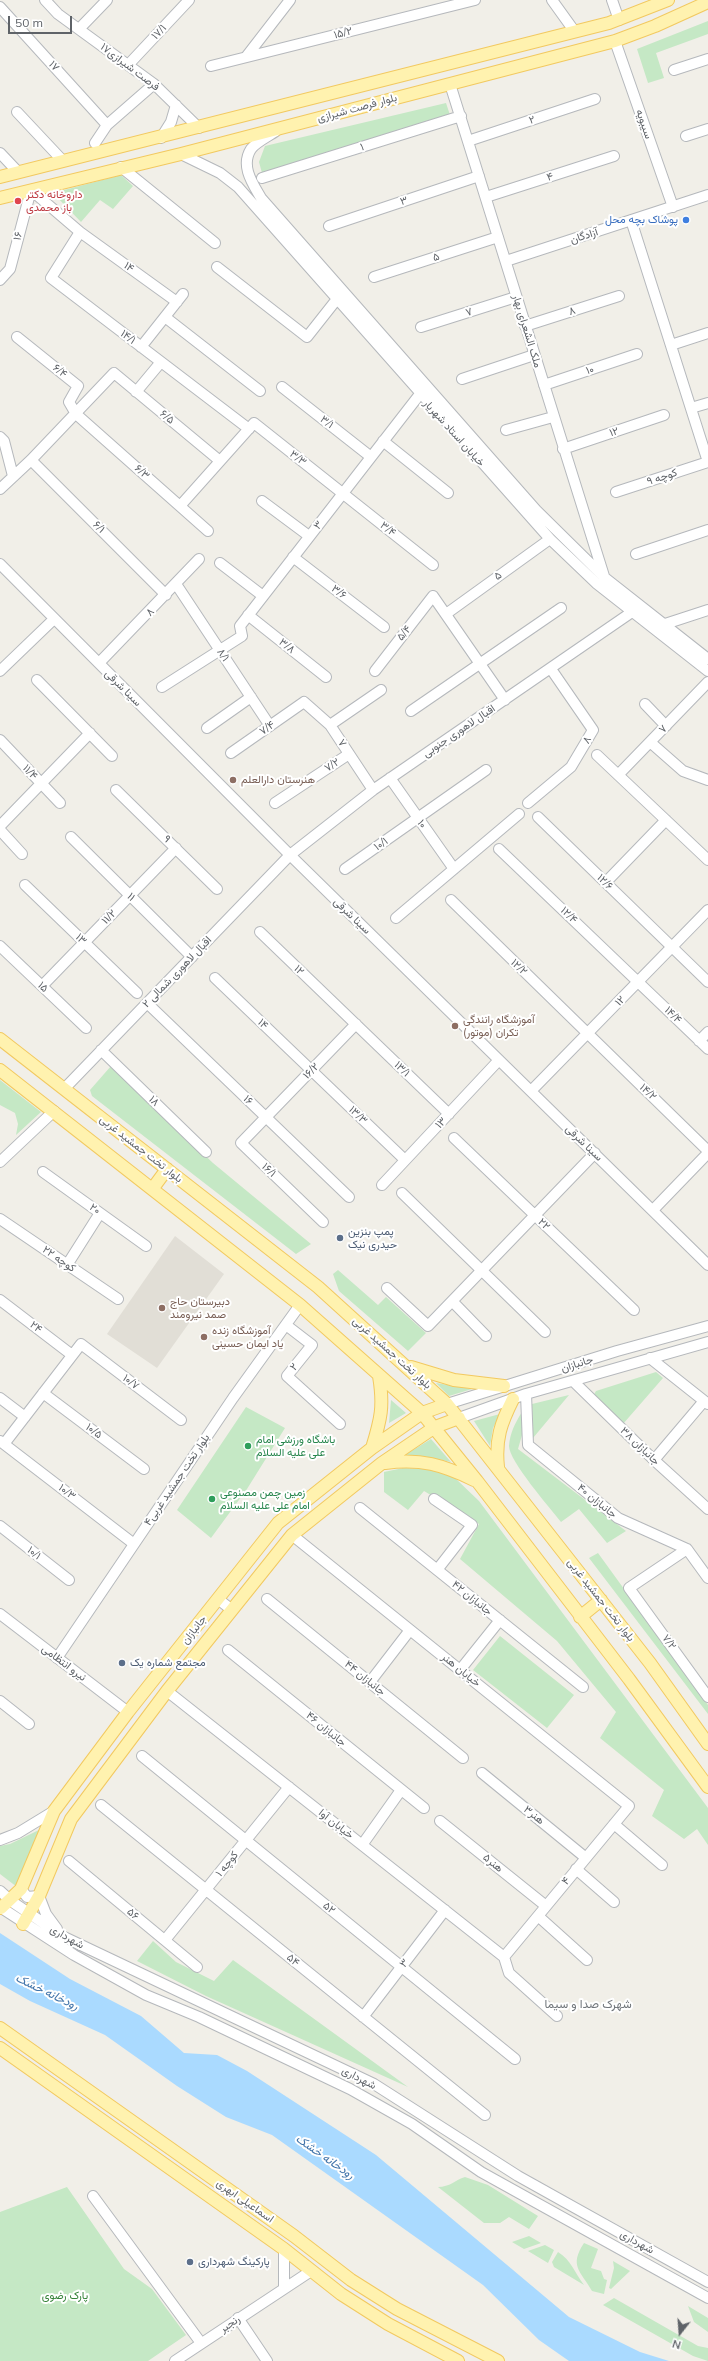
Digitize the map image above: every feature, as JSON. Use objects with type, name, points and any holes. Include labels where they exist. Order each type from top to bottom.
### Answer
[{"type":"main road","name":"بلوار فرصت شیرازی","points":[[0,177],[161,138],[575,32],[619,20],[668,0]]},
{"type":"main road","name":"بلوار فرصت شیرازی","points":[[0,198],[121,167],[181,154],[615,41],[655,26],[708,2]]},
{"type":"main road","name":"بلوار تخت جمشید غربی","points":[[0,1039],[318,1287],[407,1366],[447,1404],[601,1600],[708,1744]]},
{"type":"main road","points":[[0,1070],[153,1188],[300,1305],[422,1413],[435,1427],[477,1481],[708,1786]]},
{"type":"main road","points":[[153,1188],[167,1169]]},
{"type":"main road","points":[[407,1366],[454,1380],[504,1386]]},
{"type":"main road","points":[[372,1448],[382,1416],[383,1399],[379,1376]]},
{"type":"main road","points":[[498,1467],[496,1446],[500,1430],[513,1399]]},
{"type":"main road","name":"جانبازان","points":[[4,1905],[21,1889],[54,1811],[128,1712],[278,1523],[372,1448],[422,1413],[447,1404]]},
{"type":"main road","name":"جانبازان","points":[[26,1919],[39,1896],[71,1819],[167,1691],[292,1534],[382,1463],[435,1427],[459,1418]]},
{"type":"main road","points":[[382,1463],[402,1460],[424,1462],[445,1466],[477,1481]]},
{"type":"main road","points":[[580,1617],[601,1600]]},
{"type":"main road","name":"اسماعیلی ابهری","points":[[0,2028],[294,2236],[351,2280],[397,2309],[498,2361]]},
{"type":"main road","points":[[5,2052],[20,2041]]},
{"type":"main road","name":"اسماعیلی ابهری","points":[[5,2052],[284,2249],[341,2294],[388,2324],[458,2361]]},
{"type":"street","name":"۱۷فرصت شیرازی","points":[[45,0],[58,14],[129,64],[154,84],[200,128]]},
{"type":"street","points":[[79,29],[107,0]]},
{"type":"street","name":"۱۷/۱","points":[[129,64],[189,0]]},
{"type":"street","points":[[246,57],[290,0]]},
{"type":"street","name":"۱۵/۲","points":[[211,66],[475,0]]},
{"type":"street","points":[[552,0],[575,32]]},
{"type":"street","points":[[612,0],[619,20]]},
{"type":"street","name":"۱۷","points":[[0,7],[107,125]]},
{"type":"street","name":"سیبویه","points":[[615,41],[673,207]]},
{"type":"street","points":[[674,70],[708,59]]},
{"type":"street","points":[[95,143],[107,125],[154,84]]},
{"type":"street","name":"ملک الشعرای بهار","points":[[450,84],[553,417],[605,578]]},
{"type":"street","name":"۲","points":[[468,141],[595,99]]},
{"type":"street","points":[[161,138],[171,122],[176,105]]},
{"type":"street","points":[[17,112],[62,161]]},
{"type":"street","name":"۱","points":[[262,178],[461,116]]},
{"type":"street","name":"خیابان استاد شهریار","points":[[279,128],[251,149],[247,163],[248,177],[261,198],[536,510],[605,578],[662,625],[708,659]]},
{"type":"street","points":[[686,136],[708,129]]},
{"type":"street","points":[[0,153],[18,172]]},
{"type":"street","name":"خیابان استاد شهریار","points":[[181,154],[220,173],[238,187],[268,219],[336,300],[550,539],[596,583],[708,671]]},
{"type":"street","name":"۴","points":[[486,198],[614,156]]},
{"type":"street","points":[[121,167],[215,243]]},
{"type":"street","name":"۳","points":[[329,226],[479,176]]},
{"type":"street","name":"۱۴","points":[[31,190],[80,232],[180,298],[165,317]]},
{"type":"street","name":"۱۶","points":[[0,280],[10,268],[31,190]]},
{"type":"street","name":"آزادگان","points":[[506,261],[708,195]]},
{"type":"street","points":[[631,220],[708,462]]},
{"type":"street","name":"۱۴/۱","points":[[80,232],[51,278],[161,362],[252,426]]},
{"type":"street","name":"۵","points":[[374,277],[498,237]]},
{"type":"street","points":[[218,267],[307,337],[336,300]]},
{"type":"street","name":"۸","points":[[525,326],[619,296]]},
{"type":"street","name":"۷","points":[[421,327],[516,297]]},
{"type":"street","points":[[142,347],[165,317],[260,390]]},
{"type":"street","points":[[671,345],[708,333]]},
{"type":"street","name":"۶/۴","points":[[17,337],[78,386],[68,402],[76,414]]},
{"type":"street","name":"۱۰","points":[[544,385],[637,354]]},
{"type":"street","points":[[462,379],[534,355]]},
{"type":"street","points":[[136,392],[161,362]]},
{"type":"street","name":"۶/۵","points":[[76,414],[114,373],[220,461]]},
{"type":"street","name":"۳/۱","points":[[282,387],[371,457]]},
{"type":"street","name":"۳","points":[[219,649],[242,636],[240,626],[248,615],[420,394]]},
{"type":"street","points":[[691,408],[708,403]]},
{"type":"street","points":[[0,489],[76,414]]},
{"type":"street","name":"۶/۳","points":[[76,414],[208,531]]},
{"type":"street","name":"۱۲","points":[[563,448],[664,415]]},
{"type":"street","points":[[506,430],[553,417]]},
{"type":"street","points":[[180,506],[252,426]]},
{"type":"street","name":"۳/۳","points":[[252,426],[343,493]]},
{"type":"street","points":[[0,437],[4,441],[13,476]]},
{"type":"street","points":[[383,441],[448,493]]},
{"type":"street","name":"۶/۱","points":[[31,460],[166,595]]},
{"type":"street","name":"کوچه ۹","points":[[616,492],[708,462]]},
{"type":"street","name":"۳/۴","points":[[343,493],[433,565]]},
{"type":"street","points":[[262,501],[309,536]]},
{"type":"street","points":[[636,554],[708,530]]},
{"type":"street","name":"۵","points":[[446,614],[550,539]]},
{"type":"street","name":"۳/۶","points":[[293,557],[384,627]]},
{"type":"street","name":"۸","points":[[99,663],[199,559]]},
{"type":"street","points":[[220,563],[263,596]]},
{"type":"street","name":"سینا شرقی","points":[[1,567],[54,618],[290,855],[708,1265]]},
{"type":"street","name":"۸/۱","points":[[176,584],[270,726]]},
{"type":"street","name":"۵/۴","points":[[375,671],[433,596],[446,614]]},
{"type":"street","points":[[411,711],[561,608]]},
{"type":"street","points":[[662,625],[708,610]]},
{"type":"street","name":"اقبال لاهوری جنوبی","points":[[290,855],[373,790],[632,612]]},
{"type":"street","points":[[446,614],[505,700]]},
{"type":"street","name":"۳/۸","points":[[248,615],[326,677]]},
{"type":"street","points":[[0,671],[54,618]]},
{"type":"street","points":[[162,687],[219,649]]},
{"type":"street","name":"۸","points":[[528,803],[571,767],[593,730],[550,669]]},
{"type":"street","points":[[37,680],[112,756]]},
{"type":"street","name":"۷","points":[[618,775],[708,682]]},
{"type":"street","points":[[330,725],[381,690]]},
{"type":"street","points":[[207,728],[251,697]]},
{"type":"street","name":"۷","points":[[304,702],[330,725],[373,790]]},
{"type":"street","name":"۷/۴","points":[[231,753],[304,702]]},
{"type":"street","points":[[644,704],[666,726]]},
{"type":"street","points":[[0,826],[90,733]]},
{"type":"street","name":"۱۱/۴","points":[[0,740],[60,804]]},
{"type":"street","points":[[650,742],[683,771],[708,780]]},
{"type":"street","name":"۷/۲","points":[[276,802],[349,754]]},
{"type":"street","points":[[597,755],[708,860]]},
{"type":"street","name":"۱۰/۱","points":[[345,869],[486,770]]},
{"type":"street","name":"۱۰","points":[[390,778],[454,869]]},
{"type":"street","name":"۹","points":[[116,790],[217,889]]},
{"type":"street","points":[[396,918],[519,814]]},
{"type":"street","name":"۱۲/۶","points":[[538,817],[672,947]]},
{"type":"street","points":[[606,882],[666,820]]},
{"type":"street","points":[[0,830],[22,854]]},
{"type":"street","name":"۱۱","points":[[71,837],[192,957]]},
{"type":"street","name":"۱۱/۲","points":[[42,986],[176,848]]},
{"type":"street","name":"۱۲/۴","points":[[499,849],[638,982]]},
{"type":"street","name":"اقبال لاهوری شمالی ۲","points":[[64,1089],[290,855]]},
{"type":"street","name":"۱۳","points":[[25,885],[137,993]]},
{"type":"street","name":"۱۲/۲","points":[[451,900],[587,1033]]},
{"type":"street","name":"۱۲","points":[[531,1091],[672,947],[707,915]]},
{"type":"street","name":"۱۲","points":[[260,932],[356,1024]]},
{"type":"street","name":"۱۵","points":[[0,946],[86,1028]]},
{"type":"street","points":[[672,947],[708,982]]},
{"type":"street","name":"۱۴","points":[[214,978],[311,1070]]},
{"type":"street","name":"۱۴/۴","points":[[638,982],[708,1049]]},
{"type":"street","name":"۱۶","points":[[147,1003],[349,1197]]},
{"type":"street","name":"۱۶/۲","points":[[266,1117],[356,1024]]},
{"type":"street","name":"۱۳/۱","points":[[356,1024],[449,1114]]},
{"type":"street","points":[[699,1041],[708,1032]]},
{"type":"street","name":"۱۴/۲","points":[[587,1033],[708,1152]]},
{"type":"street","name":"۱۸","points":[[101,1050],[206,1152]]},
{"type":"street","name":"۱۳","points":[[382,1185],[499,1060]]},
{"type":"street","name":"۱۳/۳","points":[[311,1070],[405,1160]]},
{"type":"street","points":[[0,1162],[54,1112]]},
{"type":"street","name":"۱۶/۱","points":[[266,1117],[241,1143],[323,1222]]},
{"type":"street","name":"۲۲","points":[[454,1138],[634,1310]]},
{"type":"street","points":[[653,1210],[708,1152]]},
{"type":"street","points":[[387,1288],[428,1326],[595,1154]]},
{"type":"street","name":"۲۰","points":[[43,1172],[146,1246]]},
{"type":"street","points":[[402,1193],[545,1332]]},
{"type":"street","points":[[67,1265],[100,1213]]},
{"type":"street","name":"کوچه ۲۲","points":[[0,1220],[118,1299]]},
{"type":"street","name":"۲۴","points":[[0,1300],[72,1355]]},
{"type":"street","points":[[452,1301],[486,1336]]},
{"type":"street","name":"بلوار تخت جمشید غربی۴","points":[[58,1658],[233,1398],[300,1305]]},
{"type":"street","name":"۲","points":[[286,1325],[312,1345],[286,1376],[340,1424]]},
{"type":"street","name":"جانبازان","points":[[447,1404],[617,1351],[708,1326]]},
{"type":"street","name":"جانبازان","points":[[459,1418],[526,1394],[708,1342]]},
{"type":"street","name":"۱۰/۷","points":[[72,1355],[81,1344],[181,1420]]},
{"type":"street","points":[[617,1351],[622,1366]]},
{"type":"street","points":[[2,1442],[25,1417],[72,1355]]},
{"type":"street","points":[[650,1358],[706,1403],[654,1460]]},
{"type":"street","name":"۳۸ جانبازان","points":[[573,1381],[654,1460],[708,1509]]},
{"type":"street","name":"۱۰/۵","points":[[43,1393],[144,1469]]},
{"type":"street","name":"۴۰ جانبازان","points":[[526,1394],[528,1445],[618,1518],[687,1549],[708,1578]]},
{"type":"street","points":[[1,1401],[25,1417]]},
{"type":"street","name":"۱۰/۳","points":[[2,1442],[134,1544]]},
{"type":"street","points":[[434,1498],[472,1525],[437,1570]]},
{"type":"street","name":"۴۲ جانبازان","points":[[360,1508],[583,1687]]},
{"type":"street","name":"۱۰/۱","points":[[0,1526],[69,1580]]},
{"type":"street","name":"خیابان هنر","points":[[292,1534],[628,1806]]},
{"type":"street","name":"۷/۲","points":[[687,1549],[629,1588],[708,1697]]},
{"type":"street","points":[[218,1599],[232,1610]]},
{"type":"street","name":"۴۴ جانبازان","points":[[267,1599],[463,1758]]},
{"type":"street","name":"نیرو انتظامی","points":[[0,1614],[128,1712]]},
{"type":"street","points":[[460,1670],[500,1620]]},
{"type":"street","points":[[370,1682],[410,1630]]},
{"type":"street","name":"۴۶ جانبازان","points":[[228,1650],[424,1808]]},
{"type":"street","name":"خیابان آوا","points":[[167,1691],[504,1957]]},
{"type":"street","points":[[0,1701],[29,1724]]},
{"type":"street","name":"۵۲","points":[[142,1756],[515,2059]]},
{"type":"street","name":"هنر۳","points":[[482,1773],[586,1858]]},
{"type":"street","name":"کوچه ۱","points":[[165,1940],[289,1787]]},
{"type":"street","points":[[362,1845],[401,1790]]},
{"type":"street","name":"۵۴","points":[[100,1806],[485,2115]]},
{"type":"street","name":"۴","points":[[504,1957],[628,1806]]},
{"type":"street","points":[[0,1840],[18,1833],[54,1811]]},
{"type":"street","name":"هنر۵","points":[[440,1821],[546,1906]]},
{"type":"street","points":[[614,1824],[662,1865]]},
{"type":"street","name":"۵۶","points":[[69,1861],[197,1967]]},
{"type":"street","points":[[576,1869],[614,1902]]},
{"type":"street","points":[[21,1889],[27,1897],[39,1896],[46,1914],[64,1937]]},
{"type":"street","name":"شهرداری","points":[[0,1891],[4,1905],[26,1919],[74,1955],[146,1995],[199,2017],[350,2089],[412,2124],[481,2172],[708,2298]]},
{"type":"street","name":"۳","points":[[363,2016],[445,1910]]},
{"type":"street","points":[[538,1916],[587,1960]]},
{"type":"street","name":"شهرداری","points":[[26,1919],[374,2084],[518,2176],[708,2282]]},
{"type":"street","points":[[504,1957],[509,1973],[557,2016]]},
{"type":"street","points":[[93,2196],[201,2343]]},
{"type":"street","points":[[284,2249],[284,2287]]},
{"type":"street","name":"رنجبر","points":[[175,2361],[284,2287],[311,2271]]},
{"type":"street","points":[[238,2318],[267,2361]]},
{"type":"shaded area","name":"دبیرستان حاج صمد نیرومند","points":[[175,1236],[224,1274],[157,1368],[107,1334]]},
{"type":"green space","points":[[708,21],[708,34],[656,53],[664,78],[648,83],[637,49]]},
{"type":"green space","points":[[446,103],[450,115],[262,173],[259,162],[265,146]]},
{"type":"green space","points":[[121,175],[133,186],[113,209],[100,200],[81,222],[53,193]]},
{"type":"green space","points":[[111,1066],[213,1163],[311,1244],[296,1254],[92,1096],[90,1090]]},
{"type":"green space","points":[[0,1080],[41,1112],[16,1135],[18,1124],[15,1113],[0,1105]]},
{"type":"green space","points":[[338,1270],[378,1305],[386,1297],[426,1333],[408,1351],[339,1291],[333,1274]]},
{"type":"green space","points":[[656,1372],[663,1378],[623,1424],[593,1396],[596,1391]]},
{"type":"green space","points":[[436,1383],[472,1389],[449,1396]]},
{"type":"green space","points":[[569,1395],[533,1438],[532,1404]]},
{"type":"green space","points":[[391,1400],[406,1413],[389,1423]]},
{"type":"green space","points":[[246,1407],[285,1428],[247,1489],[211,1538],[177,1510]]},
{"type":"green space","points":[[522,1412],[524,1428],[518,1449],[626,1531],[607,1543],[579,1509],[561,1522],[523,1473],[511,1453],[509,1446],[510,1437]]},
{"type":"green space","points":[[500,1414],[493,1428],[490,1446],[474,1421]]},
{"type":"green space","points":[[431,1439],[451,1462],[428,1457],[405,1455]]},
{"type":"green space","points":[[403,1468],[431,1469],[454,1477],[479,1501],[708,1808],[708,1845],[697,1829],[684,1839],[652,1816],[664,1790],[600,1738],[616,1712],[557,1641],[460,1559],[479,1524],[424,1491],[408,1510],[384,1492],[384,1472]]},
{"type":"green space","points":[[598,1553],[708,1705],[708,1714],[589,1558]]},
{"type":"green space","points":[[500,1636],[574,1695],[547,1728],[473,1670]]},
{"type":"green space","points":[[41,1829],[17,1887],[0,1874],[0,1846],[10,1844]]},
{"type":"green space","points":[[153,1941],[176,1962],[214,1981],[233,1960],[408,2087],[206,1996],[137,1961]]},
{"type":"green space","points":[[465,2177],[488,2185],[538,2216],[529,2229],[509,2217],[500,2223],[484,2223],[438,2187],[449,2185]]},
{"type":"green space","name":"پارک رضوی","points":[[67,2187],[124,2269],[152,2289],[186,2335],[148,2361],[0,2361],[0,2212]]},
{"type":"green space","points":[[529,2236],[541,2243],[524,2249],[512,2242]]},
{"type":"green space","points":[[584,2243],[598,2249],[591,2268],[601,2271],[604,2279],[607,2280],[604,2294],[592,2291],[578,2268],[577,2257]]},
{"type":"green space","points":[[545,2245],[554,2250],[548,2263],[528,2251]]},
{"type":"green space","points":[[558,2252],[570,2263],[584,2285],[554,2267],[552,2262]]},
{"type":"green space","points":[[613,2261],[630,2271],[611,2289],[609,2288],[614,2268]]},
{"type":"green space","points":[[614,2298],[698,2346],[708,2348],[708,2361],[693,2356],[603,2305]]},
{"type":"green space","points":[[688,2306],[708,2318],[708,2332],[694,2322]]},
{"type":"water","name":"رودخانه خشک","points":[[0,1933],[70,1979],[141,2016],[184,2053],[217,2055],[247,2071],[376,2155],[569,2317],[640,2352],[669,2361],[569,2361],[539,2340],[483,2285],[272,2135],[226,2117],[177,2086],[105,2035],[30,2001],[0,1984]]},
{"type":"place","name":"داروخانه دکتر باز محمدی","points":[[18,201]]},
{"type":"place","name":"پوشاک بچه محل","points":[[686,220]]},
{"type":"place","name":"هنرستان دارالعلم","points":[[233,780]]},
{"type":"place","name":"آموزشگاه رانندگی تکران (موتور)","points":[[455,1026]]},
{"type":"place","name":"پمپ بنزین حیدری نیک","points":[[340,1238]]},
{"type":"place","name":"دبیرستان حاج صمد نیرومند","points":[[162,1308]]},
{"type":"place","name":"آموزشگاه زنده یاد ایمان حسینی","points":[[204,1337]]},
{"type":"place","name":"باشگاه ورزشی امام علی علیه السلام","points":[[248,1446]]},
{"type":"place","name":"زمین چمن مصنوعی امام علی علیه السلام","points":[[212,1499]]},
{"type":"place","name":"مجتمع شماره یک","points":[[122,1663]]},
{"type":"place","name":"پارکینگ شهرداری","points":[[190,2262]]},
{"type":"district","name":"شهرک صدا و سیما","points":[[588,2004]]}]
